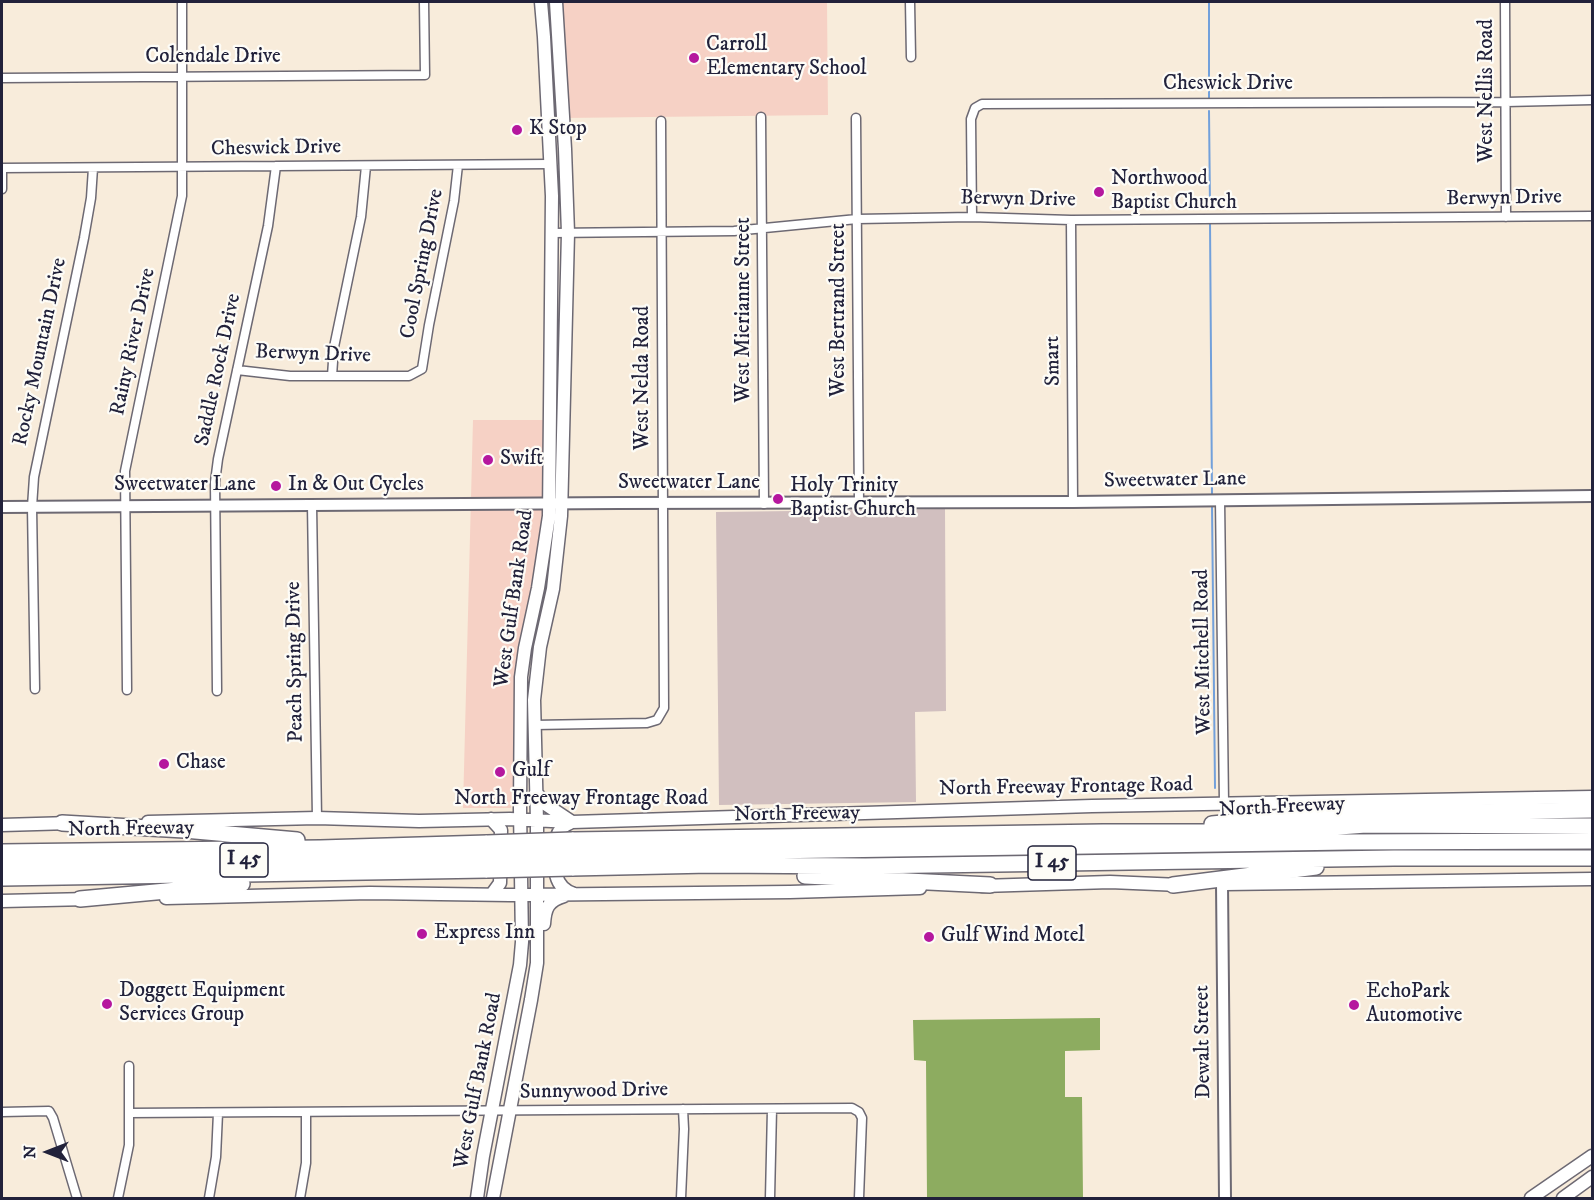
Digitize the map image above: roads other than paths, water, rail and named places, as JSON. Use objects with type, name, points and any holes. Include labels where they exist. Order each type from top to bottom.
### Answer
[{"type":"highway","points":[[1172,833],[1208,824],[1285,817],[1593,810]]},
{"type":"highway","points":[[62,823],[294,839],[320,848]]},
{"type":"highway","name":"North Freeway","points":[[572,854],[818,836],[1272,832],[1366,825],[1593,826]]},
{"type":"highway","name":"North Freeway","points":[[2,863],[1336,842],[1593,841]]},
{"type":"highway","name":"North Freeway","points":[[2,852],[320,848],[487,856]]},
{"type":"highway","name":"North Freeway","points":[[572,854],[710,865],[865,866],[1394,858],[1593,858]]},
{"type":"highway","name":"North Freeway","points":[[2,879],[350,873],[487,856]]},
{"type":"highway","points":[[1173,885],[1394,858]]},
{"type":"highway","points":[[710,865],[788,875],[990,885]]},
{"type":"highway","points":[[80,899],[350,873]]},
{"type":"main road","name":"West Gulf Bank Road","points":[[477,1198],[514,998],[522,942],[520,894],[521,677],[555,504],[549,402],[552,233],[541,2]]},
{"type":"main road","name":"West Gulf Bank Road","points":[[493,1198],[537,963],[534,725],[536,672],[554,579],[555,504],[568,232],[556,2]]},
{"type":"main road","points":[[520,785],[536,789],[545,804],[572,822],[560,830],[555,863],[556,877],[560,885],[566,891],[574,894]]},
{"type":"main road","name":"North Freeway Frontage Road","points":[[2,825],[316,818],[419,821],[520,819],[572,822],[740,818],[811,813],[1593,797]]},
{"type":"main road","points":[[491,819],[501,830],[500,883],[492,894]]},
{"type":"main road","points":[[2,901],[370,893],[790,892],[1110,882],[1173,885],[1593,879]]},
{"type":"main road","points":[[538,939],[544,927],[548,904],[556,898],[574,894]]},
{"type":"main road","points":[[514,998],[531,1000]]},
{"type":"main road","points":[[1532,1198],[1593,1156]]},
{"type":"main road","points":[[1563,1198],[1593,1177]]},
{"type":"street","name":"Rainy River Drive","points":[[127,690],[124,506],[128,456],[179,216],[183,168],[182,2]]},
{"type":"street","name":"Colendale Drive","points":[[2,78],[424,75],[424,2]]},
{"type":"street","points":[[910,2],[911,57]]},
{"type":"street","name":"West Nellis Road","points":[[1505,2],[1506,217]]},
{"type":"street","name":"Cheswick Drive","points":[[972,217],[971,118],[975,108],[982,104],[1593,100]]},
{"type":"street","name":"West Mierianne Street","points":[[761,117],[764,504]]},
{"type":"street","name":"West Bertrand Street","points":[[856,117],[859,503]]},
{"type":"street","name":"West Nelda Road","points":[[534,725],[653,722],[657,720],[664,708],[661,121]]},
{"type":"street","name":"Cheswick Drive","points":[[2,168],[550,164]]},
{"type":"street","name":"Cool Spring Drive","points":[[422,369],[454,201],[458,165]]},
{"type":"street","name":"Saddle Rock Drive","points":[[216,691],[214,505],[218,459],[268,226],[276,166]]},
{"type":"street","points":[[332,376],[334,347],[361,218],[366,166]]},
{"type":"street","points":[[2,168],[2,189]]},
{"type":"street","name":"Rocky Mountain Drive","points":[[35,688],[32,507],[36,460],[86,228],[93,168]]},
{"type":"street","name":"Berwyn Drive","points":[[552,233],[762,229],[857,219],[972,217],[1071,220],[1593,216]]},
{"type":"street","name":"Smart","points":[[1071,220],[1073,502]]},
{"type":"street","name":"Berwyn Drive","points":[[237,370],[268,375],[409,376],[422,369]]},
{"type":"street","name":"Sweetwater Lane","points":[[2,507],[1073,502],[1593,496]]},
{"type":"street","name":"West Mitchell Road","points":[[1220,500],[1224,803]]},
{"type":"street","name":"Peach Spring Drive","points":[[312,505],[316,818]]},
{"type":"street","name":"Dewalt Street","points":[[1222,884],[1225,1198]]},
{"type":"street","points":[[118,1198],[129,1145],[129,1066]]},
{"type":"street","name":"Sunnywood Drive","points":[[129,1113],[852,1108],[859,1112],[862,1118],[859,1198]]},
{"type":"street","points":[[681,1198],[683,1109]]},
{"type":"street","points":[[770,1198],[772,1109]]},
{"type":"street","points":[[2,1112],[49,1111],[77,1198]]},
{"type":"street","points":[[300,1198],[306,1163],[306,1112]]},
{"type":"street","points":[[209,1198],[216,1157],[218,1113]]},
{"type":"waterway","points":[[1209,2],[1209,98]]},
{"type":"waterway","points":[[1209,111],[1210,208]]},
{"type":"waterway","points":[[1210,222],[1212,495]]},
{"type":"waterway","points":[[1212,506],[1215,788]]},
{"type":"place","name":"Carroll Elementary School","points":[[694,58]]},
{"type":"place","name":"K Stop","points":[[517,130]]},
{"type":"place","name":"Northwood Baptist Church","points":[[1099,192]]},
{"type":"place","name":"Swift","points":[[488,460]]},
{"type":"place","name":"In & Out Cycles","points":[[276,486]]},
{"type":"place","name":"Holy Trinity Baptist Church","points":[[778,499]]},
{"type":"place","name":"Chase","points":[[164,764]]},
{"type":"place","name":"Gulf","points":[[500,772]]},
{"type":"place","name":"Express Inn","points":[[422,934]]},
{"type":"place","name":"Gulf Wind Motel","points":[[929,937]]},
{"type":"place","name":"Doggett Equipment Services Group","points":[[107,1004]]},
{"type":"place","name":"EchoPark Automotive","points":[[1354,1005]]}]
